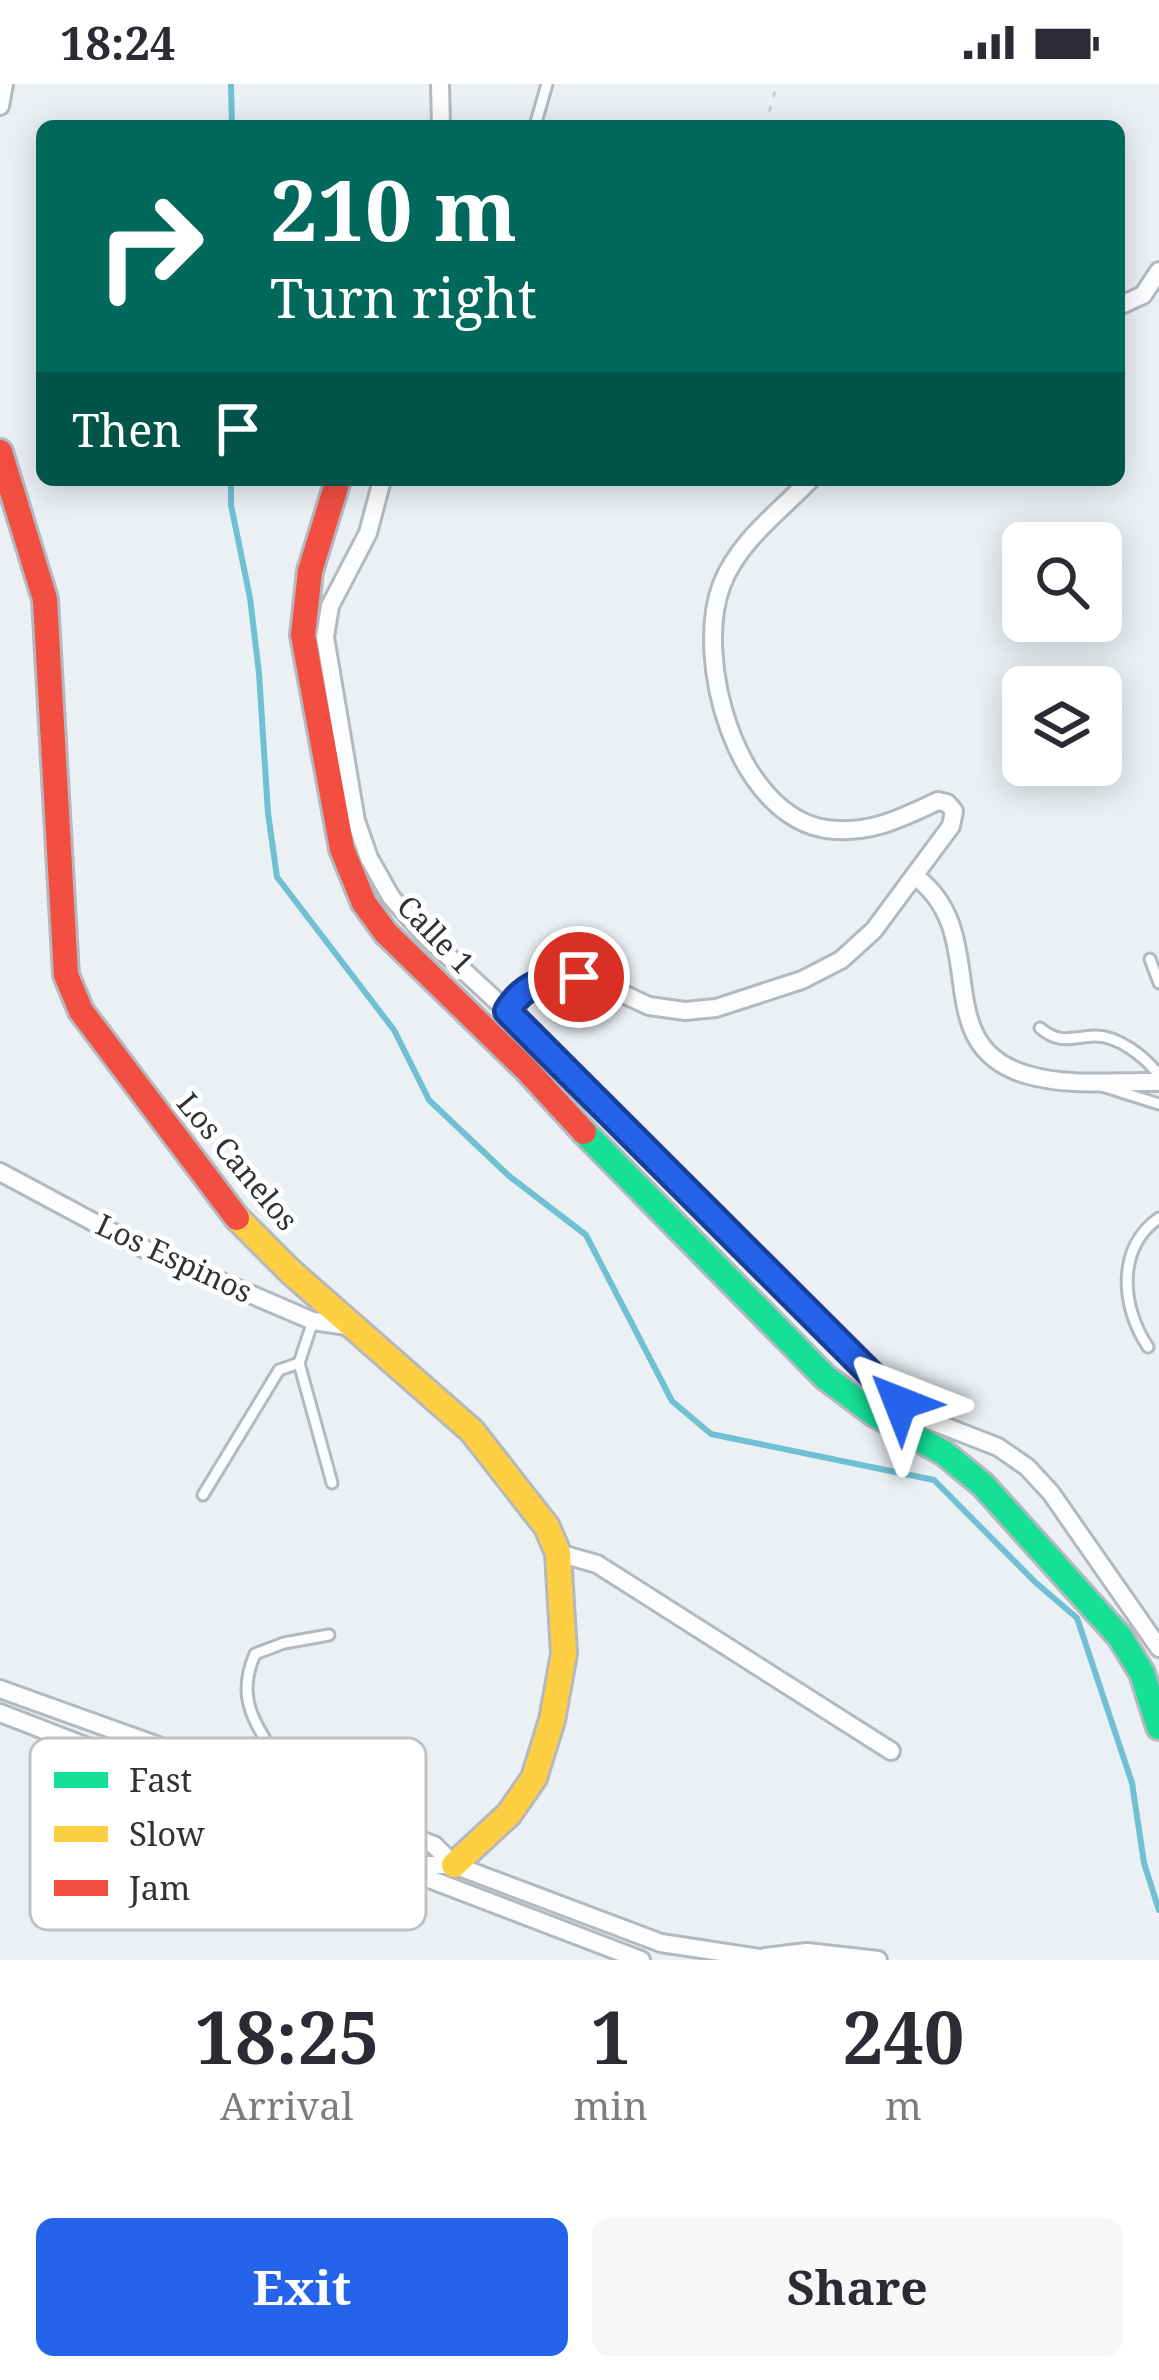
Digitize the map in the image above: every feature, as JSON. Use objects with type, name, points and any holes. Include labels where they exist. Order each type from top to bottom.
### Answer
[{"type":"street","points":[[0,106],[4,84]]},
{"type":"street","points":[[440,84],[441,120]]},
{"type":"street","points":[[1125,303],[1143,295],[1159,271]]},
{"type":"street","name":"Los Canelos","points":[[0,452],[45,598],[58,874],[71,994],[235,1216],[472,1432],[547,1527],[558,1553],[564,1654],[552,1720],[534,1778],[508,1814],[454,1865]]},
{"type":"street","name":"Calle 1","points":[[336,486],[310,571],[303,616],[305,655],[342,849],[374,918],[825,1377],[873,1413],[944,1453],[983,1485],[1120,1637],[1142,1673],[1159,1727]]},
{"type":"street","points":[[380,486],[368,533],[329,606],[325,637],[356,821],[369,858],[391,897],[900,1403],[921,1417],[998,1447],[1040,1480],[1159,1648]]},
{"type":"street","points":[[507,1011],[529,987],[565,977],[607,984],[632,999],[667,1010],[730,1005],[802,980],[841,959],[874,930],[954,822],[954,811],[947,803],[933,802],[904,820],[872,828],[812,826],[769,798],[739,753],[727,719],[712,635],[721,585],[757,531],[804,486]]},
{"type":"street","points":[[916,877],[941,901],[953,923],[965,1010],[983,1046],[1005,1065],[1032,1077],[1095,1082],[1159,1078]]},
{"type":"street","name":"Los Espinos","points":[[0,1172],[140,1247],[313,1322],[355,1327]]},
{"type":"street","points":[[558,1553],[597,1564],[891,1751]]},
{"type":"street","points":[[0,1689],[130,1738]]},
{"type":"street","points":[[0,1713],[65,1738]]},
{"type":"street","points":[[426,1842],[454,1865]]},
{"type":"street","points":[[426,1865],[454,1865],[661,1943],[769,1959],[807,1952],[878,1960]]},
{"type":"street","points":[[426,1878],[640,1960]]},
{"type":"lane","points":[[537,120],[548,84]]},
{"type":"lane","points":[[1150,959],[1159,983]]},
{"type":"lane","points":[[1040,1028],[1061,1040],[1095,1036],[1112,1040],[1142,1057],[1159,1078]]},
{"type":"lane","points":[[1095,1082],[1159,1105]]},
{"type":"lane","points":[[1148,1347],[1131,1312],[1128,1271],[1136,1244],[1159,1218]]},
{"type":"lane","points":[[313,1322],[299,1364],[332,1484]]},
{"type":"lane","points":[[203,1495],[280,1370],[299,1364]]},
{"type":"lane","points":[[262,1738],[250,1716],[245,1677],[256,1654],[284,1642],[329,1635]]},
{"type":"path","points":[[766,120],[778,84]]},
{"type":"waterway","points":[[231,84],[232,120]]},
{"type":"waterway","points":[[231,486],[259,673],[277,877],[394,1030],[429,1100],[509,1176],[586,1235],[672,1401],[711,1434],[934,1480],[1077,1618],[1132,1783],[1144,1863],[1159,1910]]},
{"type":"traffic: fast","points":[[584,1132],[825,1377],[873,1413],[944,1453],[983,1485],[1120,1637],[1142,1673],[1159,1727]]},
{"type":"traffic: slow","points":[[237,1218],[291,1272],[472,1431],[547,1527],[558,1553],[564,1654],[552,1720],[534,1778],[509,1814],[454,1865]]},
{"type":"traffic: jam","points":[[0,452],[45,599],[66,975],[81,1011],[237,1218]]},
{"type":"traffic: jam","points":[[336,486],[310,571],[303,635],[342,849],[364,903],[386,933],[584,1132]]},
{"type":"route","points":[[579,977],[538,982],[520,993],[507,1011],[900,1403]]}]
